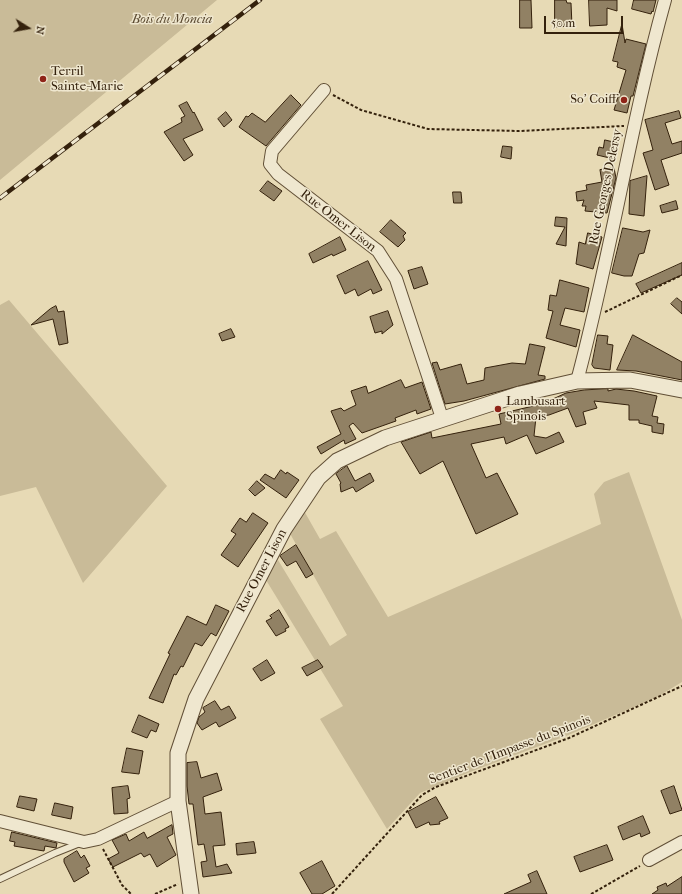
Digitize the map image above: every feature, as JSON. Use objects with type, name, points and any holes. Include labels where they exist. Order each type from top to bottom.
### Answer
[{"type":"street","name":"Rue Georges Delersy","points":[[577,381],[594,317],[633,125],[665,0]]},
{"type":"street","name":"Rue Omer Lison","points":[[324,90],[272,150],[270,164],[273,170],[378,251],[396,279],[442,418]]},
{"type":"street","name":"Rue Omer Lison","points":[[190,887],[178,800],[178,753],[196,699],[284,529],[318,478],[337,461],[385,438],[442,418],[520,394],[577,381],[630,380],[682,390]]},
{"type":"street","points":[[0,821],[84,842],[98,839],[178,800]]},
{"type":"street","points":[[649,860],[682,842]]},
{"type":"lane","points":[[0,879],[55,852],[84,842]]},
{"type":"path","points":[[324,90],[361,110],[428,128],[519,132],[633,125]]},
{"type":"path","points":[[594,317],[682,275]]},
{"type":"path","name":"Sentier de l'Impasse du Spinois","points":[[332,894],[422,795],[436,787],[569,738],[682,686]]},
{"type":"path","points":[[98,839],[122,885],[131,894]]},
{"type":"path","points":[[591,894],[649,860]]},
{"type":"path","points":[[155,894],[190,887]]},
{"type":"green space","name":"Terril Sainte-Marie","points":[[0,0],[217,0],[0,180]]},
{"type":"green space","points":[[9,300],[167,486],[83,583],[36,487],[0,496],[0,305]]},
{"type":"green space","points":[[629,472],[682,620],[682,682],[657,697],[566,736],[470,772],[420,793],[387,829],[320,719],[343,706],[266,580],[278,560],[330,646],[347,635],[288,530],[303,509],[320,539],[336,531],[388,617],[601,524],[594,494],[604,482]]},
{"type":"building","points":[[520,0],[531,0],[532,28],[520,28]]},
{"type":"building","points":[[555,0],[566,0],[567,3],[571,3],[572,26],[555,27]]},
{"type":"building","points":[[589,0],[617,0],[617,11],[607,8],[607,25],[590,26]]},
{"type":"building","points":[[634,0],[656,0],[653,12],[652,11],[651,14],[632,9]]},
{"type":"building","points":[[622,24],[625,43],[626,39],[646,44],[633,96],[631,96],[627,113],[614,110],[626,70],[617,67],[618,62],[613,61]]},
{"type":"building","points":[[291,95],[301,105],[266,146],[239,127],[246,116],[248,117],[252,113],[265,122]]},
{"type":"building","points":[[187,102],[203,130],[183,139],[193,155],[184,161],[164,132],[182,122],[181,118],[185,116],[179,106]]},
{"type":"building","points":[[679,111],[681,118],[665,123],[672,144],[682,141],[682,153],[661,160],[669,185],[655,190],[643,153],[653,150],[645,120]]},
{"type":"building","points":[[226,112],[232,120],[224,127],[218,119]]},
{"type":"building","points":[[605,140],[618,143],[614,159],[597,155],[599,147],[603,148]]},
{"type":"building","points":[[503,146],[512,147],[511,159],[501,157]]},
{"type":"building","points":[[614,168],[616,178],[607,213],[585,211],[586,206],[582,206],[584,200],[577,201],[576,192],[587,190],[586,185],[602,182],[600,170]]},
{"type":"building","points":[[647,176],[644,216],[629,214],[630,181]]},
{"type":"building","points":[[268,181],[282,191],[274,201],[260,191]]},
{"type":"building","points":[[453,192],[461,192],[462,203],[454,203]]},
{"type":"building","points":[[676,201],[678,209],[662,213],[660,206]]},
{"type":"building","points":[[556,217],[567,218],[566,246],[556,244],[565,227],[555,226]]},
{"type":"building","points":[[391,220],[406,233],[403,236],[405,240],[398,247],[380,232]]},
{"type":"building","points":[[623,228],[643,232],[650,230],[644,253],[639,254],[632,276],[612,273]]},
{"type":"building","points":[[588,233],[602,237],[593,269],[576,264],[579,242],[585,244]]},
{"type":"building","points":[[340,237],[346,250],[333,256],[332,254],[313,263],[309,254]]},
{"type":"building","points":[[368,261],[382,290],[373,294],[371,289],[358,296],[355,289],[345,294],[337,276]]},
{"type":"building","points":[[682,263],[682,275],[641,293],[636,284]]},
{"type":"building","points":[[422,267],[428,284],[414,289],[408,271]]},
{"type":"building","points":[[560,280],[589,288],[584,312],[565,308],[560,325],[580,330],[576,347],[546,338],[553,311],[548,310],[550,295],[556,296]]},
{"type":"building","points":[[677,298],[682,302],[682,314],[671,304]]},
{"type":"building","points":[[56,306],[58,312],[64,311],[68,343],[59,345],[53,319],[31,325],[50,309]]},
{"type":"building","points":[[388,311],[393,325],[382,334],[382,331],[375,333],[370,317]]},
{"type":"building","points":[[231,329],[235,337],[222,341],[219,334]]},
{"type":"building","points":[[598,335],[608,336],[607,344],[613,345],[610,370],[594,368],[592,365]]},
{"type":"building","points":[[633,335],[682,362],[682,380],[636,371],[617,370]]},
{"type":"building","points":[[530,344],[545,347],[538,375],[545,376],[545,379],[464,401],[445,404],[432,363],[437,362],[440,370],[461,364],[467,384],[484,380],[485,368],[512,363],[525,364]]},
{"type":"building","points":[[401,380],[405,388],[422,382],[431,409],[417,414],[416,410],[395,418],[396,421],[362,433],[353,423],[349,426],[356,439],[345,444],[344,440],[321,454],[317,447],[341,434],[331,411],[341,408],[344,411],[356,405],[351,391],[366,386],[368,393]]},
{"type":"building","points":[[608,389],[608,391],[616,389],[657,396],[652,416],[658,417],[657,423],[664,424],[663,434],[652,432],[652,426],[639,423],[639,420],[629,420],[629,405],[594,401],[597,408],[583,412],[586,424],[576,427],[568,408],[549,415],[536,417],[534,436],[546,438],[559,432],[564,442],[536,454],[527,435],[506,444],[504,437],[471,444],[486,478],[497,473],[518,514],[476,534],[443,461],[420,474],[401,442],[431,432],[432,438],[501,424],[499,414],[542,404],[566,393],[584,390]]},
{"type":"building","points":[[347,466],[355,481],[370,473],[374,481],[356,492],[353,487],[341,492],[341,483],[336,474]]},
{"type":"building","points":[[281,470],[299,480],[286,498],[260,480],[265,474],[274,479]]},
{"type":"building","points":[[257,481],[265,488],[255,496],[249,490]]},
{"type":"building","points":[[253,513],[268,523],[238,567],[221,555],[236,534],[231,531],[240,518],[246,522]]},
{"type":"building","points":[[296,545],[313,574],[306,578],[296,561],[287,566],[280,556]]},
{"type":"building","points":[[216,605],[229,611],[216,636],[211,633],[202,646],[195,643],[183,667],[181,666],[176,675],[174,674],[163,703],[149,698],[170,654],[168,653],[187,616],[206,625]]},
{"type":"building","points":[[279,610],[289,627],[285,629],[286,631],[276,636],[266,621],[272,618],[270,616]]},
{"type":"building","points":[[267,660],[275,673],[261,681],[253,669]]},
{"type":"building","points":[[318,660],[323,667],[307,676],[302,668]]},
{"type":"building","points":[[215,701],[221,710],[229,706],[236,718],[219,727],[216,722],[202,730],[197,723],[199,717],[205,712],[203,708]]},
{"type":"building","points":[[139,715],[159,724],[156,732],[151,730],[147,738],[132,732]]},
{"type":"building","points":[[127,748],[143,751],[139,774],[122,772]]},
{"type":"building","points":[[197,762],[201,778],[217,773],[222,790],[203,797],[205,814],[221,812],[225,845],[213,846],[216,867],[227,864],[232,873],[203,877],[201,862],[207,861],[204,844],[198,845],[193,804],[189,804],[187,786],[187,763]]},
{"type":"building","points":[[128,786],[130,798],[127,799],[128,813],[114,814],[112,788]]},
{"type":"building","points":[[674,786],[682,810],[670,814],[661,791]]},
{"type":"building","points":[[20,796],[37,799],[34,811],[17,807]]},
{"type":"building","points":[[436,797],[448,818],[439,822],[440,824],[430,825],[429,822],[416,828],[408,812]]},
{"type":"building","points":[[55,803],[73,807],[71,819],[52,815]]},
{"type":"building","points":[[643,816],[650,833],[641,837],[640,833],[623,840],[618,827]]},
{"type":"building","points":[[172,825],[173,834],[167,837],[176,855],[157,867],[150,854],[144,857],[141,853],[113,867],[108,859],[119,853],[112,840],[126,834],[129,841],[144,832],[147,838]]},
{"type":"building","points":[[12,832],[57,843],[56,848],[45,846],[44,851],[14,846],[15,842],[10,841]]},
{"type":"building","points":[[254,842],[256,853],[237,855],[236,844]]},
{"type":"building","points":[[607,845],[613,860],[580,872],[574,857]]},
{"type":"building","points":[[77,851],[81,858],[84,855],[90,866],[86,868],[89,873],[74,882],[64,859]]},
{"type":"building","points":[[322,861],[335,886],[322,894],[312,894],[300,873]]},
{"type":"building","points":[[537,871],[547,894],[504,894],[531,882],[528,875]]},
{"type":"building","points":[[682,877],[682,894],[652,894],[658,890],[657,887],[666,883],[667,886]]},
{"type":"railway","points":[[0,198],[260,0]]},
{"type":"place","name":"Terril Sainte-Marie","points":[[43,79]]},
{"type":"place","name":"So' Coiff","points":[[624,100]]},
{"type":"place","name":"Lambusart Spinois","points":[[498,409]]},
{"type":"park label","name":"Bois du Moncia","points":[[172,20]]}]
